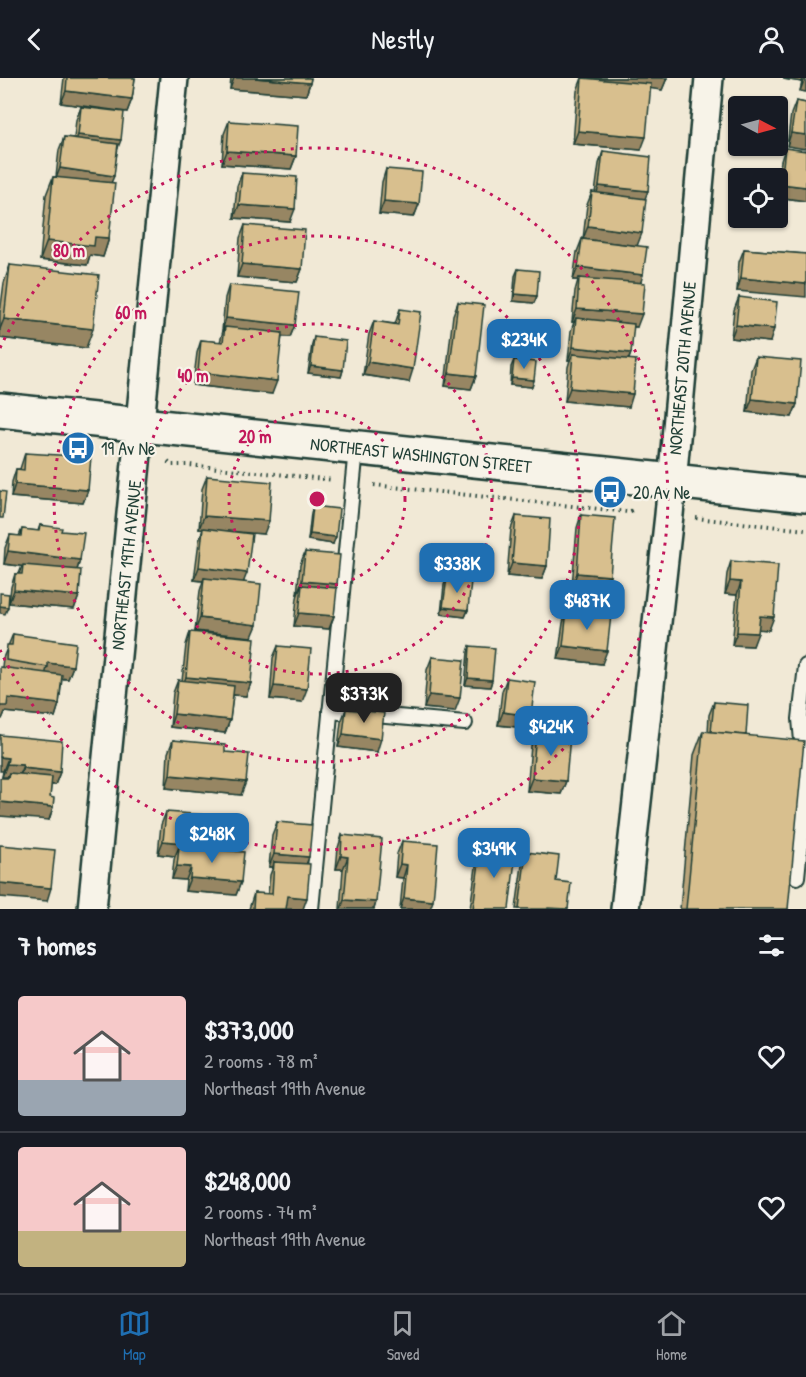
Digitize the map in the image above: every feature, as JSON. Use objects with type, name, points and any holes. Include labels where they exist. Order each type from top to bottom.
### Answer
[{"type":"street","name":"NORTHEAST 19TH AVENUE","points":[[92,909],[174,78]]},
{"type":"street","name":"NORTHEAST 20TH AVENUE","points":[[625,909],[672,481],[709,78]]},
{"type":"street","name":"NORTHEAST WASHINGTON STREET","points":[[0,411],[806,495]]},
{"type":"lane","points":[[310,909],[356,449]]},
{"type":"lane","points":[[797,877],[803,818],[804,763],[801,719],[806,666]]},
{"type":"lane","points":[[330,711],[465,723]]},
{"type":"path","points":[[168,462],[171,465],[189,465],[628,512],[633,510]]},
{"type":"path","points":[[695,518],[806,531]]},
{"type":"building","points":[[67,78],[135,78],[132,99],[66,91]]},
{"type":"building","points":[[255,78],[311,78],[310,83]]},
{"type":"building","points":[[582,78],[651,84],[646,137],[578,131]]},
{"type":"building","points":[[796,101],[806,103],[806,135],[791,133]]},
{"type":"building","points":[[81,107],[124,112],[121,140],[78,135]]},
{"type":"building","points":[[229,121],[298,126],[296,156],[227,151]]},
{"type":"building","points":[[64,137],[118,144],[114,176],[60,168]]},
{"type":"building","points":[[788,148],[806,151],[806,187],[788,185],[788,168],[783,168],[784,156],[788,156]]},
{"type":"building","points":[[603,151],[651,157],[648,191],[599,186]]},
{"type":"building","points":[[386,169],[422,172],[419,204],[384,201]]},
{"type":"building","points":[[242,173],[297,177],[295,209],[239,205]]},
{"type":"building","points":[[53,177],[115,183],[109,238],[95,237],[94,246],[47,241]]},
{"type":"building","points":[[592,192],[646,199],[642,233],[588,226]]},
{"type":"building","points":[[245,225],[305,230],[302,269],[242,264]]},
{"type":"building","points":[[582,239],[647,247],[643,275],[578,267]]},
{"type":"building","points":[[744,249],[806,254],[806,284],[741,278]]},
{"type":"building","points":[[10,265],[99,275],[93,329],[4,319]]},
{"type":"building","points":[[518,269],[539,271],[537,296],[515,294]]},
{"type":"building","points":[[579,278],[645,283],[642,314],[577,309]]},
{"type":"building","points":[[229,285],[299,292],[295,325],[226,318]]},
{"type":"building","points":[[739,297],[777,302],[774,329],[736,325]]},
{"type":"building","points":[[458,302],[484,305],[476,376],[449,373]]},
{"type":"building","points":[[400,309],[421,312],[413,369],[368,362],[374,321],[398,325]]},
{"type":"building","points":[[576,318],[634,324],[631,353],[573,347]]},
{"type":"building","points":[[225,327],[282,333],[277,381],[198,372],[201,340],[223,342]]},
{"type":"building","points":[[314,337],[346,341],[343,370],[311,366]]},
{"type":"building","points":[[573,354],[636,360],[633,394],[570,388]]},
{"type":"building","points":[[756,357],[801,361],[797,404],[752,399]]},
{"type":"building","points":[[514,360],[536,362],[534,380],[512,378]]},
{"type":"building","points":[[25,453],[91,457],[88,490],[15,484],[16,469],[24,470]]},
{"type":"building","points":[[207,476],[272,482],[269,521],[204,516]]},
{"type":"building","points":[[0,491],[6,492],[3,518],[0,518]]},
{"type":"building","points":[[313,506],[339,509],[336,537],[310,534]]},
{"type":"building","points":[[581,515],[615,518],[610,576],[577,573]]},
{"type":"building","points":[[516,516],[550,519],[547,566],[512,563]]},
{"type":"building","points":[[40,525],[62,528],[61,531],[84,533],[80,560],[8,551],[10,535],[21,536],[22,529],[39,531]]},
{"type":"building","points":[[203,528],[252,534],[247,573],[199,567]]},
{"type":"building","points":[[305,552],[340,555],[337,584],[302,581]]},
{"type":"building","points":[[731,561],[778,565],[774,617],[760,616],[758,633],[737,632],[741,582],[730,581]]},
{"type":"building","points":[[23,565],[81,570],[79,596],[14,590],[15,574],[22,574]]},
{"type":"building","points":[[204,578],[261,584],[257,625],[200,618]]},
{"type":"building","points":[[447,578],[471,581],[468,610],[443,607]]},
{"type":"building","points":[[302,585],[337,588],[334,616],[299,613]]},
{"type":"building","points":[[0,593],[9,594],[8,607],[0,606]]},
{"type":"building","points":[[567,610],[611,615],[607,651],[563,646]]},
{"type":"building","points":[[190,632],[255,638],[251,683],[186,677]]},
{"type":"building","points":[[13,634],[76,643],[73,666],[48,663],[48,667],[6,660],[7,645],[12,645]]},
{"type":"building","points":[[278,646],[311,649],[307,689],[274,686]]},
{"type":"building","points":[[470,646],[495,648],[492,680],[468,678]]},
{"type":"building","points":[[432,657],[464,660],[460,698],[429,695]]},
{"type":"building","points":[[0,667],[62,675],[59,704],[8,698],[7,706],[0,706]]},
{"type":"building","points":[[507,678],[535,682],[531,716],[503,712]]},
{"type":"building","points":[[178,680],[234,686],[230,720],[174,714]]},
{"type":"building","points":[[714,702],[748,705],[746,735],[711,732]]},
{"type":"building","points":[[346,709],[384,713],[381,739],[343,734]]},
{"type":"building","points":[[703,731],[804,741],[788,909],[686,909]]},
{"type":"building","points":[[536,733],[570,736],[566,781],[532,778]]},
{"type":"building","points":[[0,735],[62,741],[60,772],[7,764],[8,758],[0,757]]},
{"type":"building","points":[[173,740],[225,745],[225,752],[249,754],[246,782],[170,775]]},
{"type":"building","points":[[9,773],[52,777],[50,797],[54,798],[53,807],[0,802],[0,778],[8,778]]},
{"type":"building","points":[[166,812],[234,817],[231,847],[163,841]]},
{"type":"building","points":[[277,822],[312,825],[309,857],[274,854]]},
{"type":"building","points":[[342,835],[382,839],[376,902],[344,900],[348,857],[341,856]]},
{"type":"building","points":[[402,841],[438,844],[433,901],[404,898],[407,865],[400,864]]},
{"type":"building","points":[[0,845],[55,850],[51,888],[0,883]]},
{"type":"building","points":[[179,847],[244,852],[241,882],[190,878],[191,867],[177,866]]},
{"type":"building","points":[[481,847],[516,852],[509,909],[473,909]]},
{"type":"building","points":[[526,852],[559,856],[556,881],[571,883],[568,909],[519,909]]},
{"type":"building","points":[[274,862],[310,864],[307,898],[288,896],[286,909],[253,909],[254,893],[272,894]]},
{"type":"place","name":"19 Av Ne","points":[[78,448]]},
{"type":"place","name":"20 Av Ne","points":[[610,492]]}]
